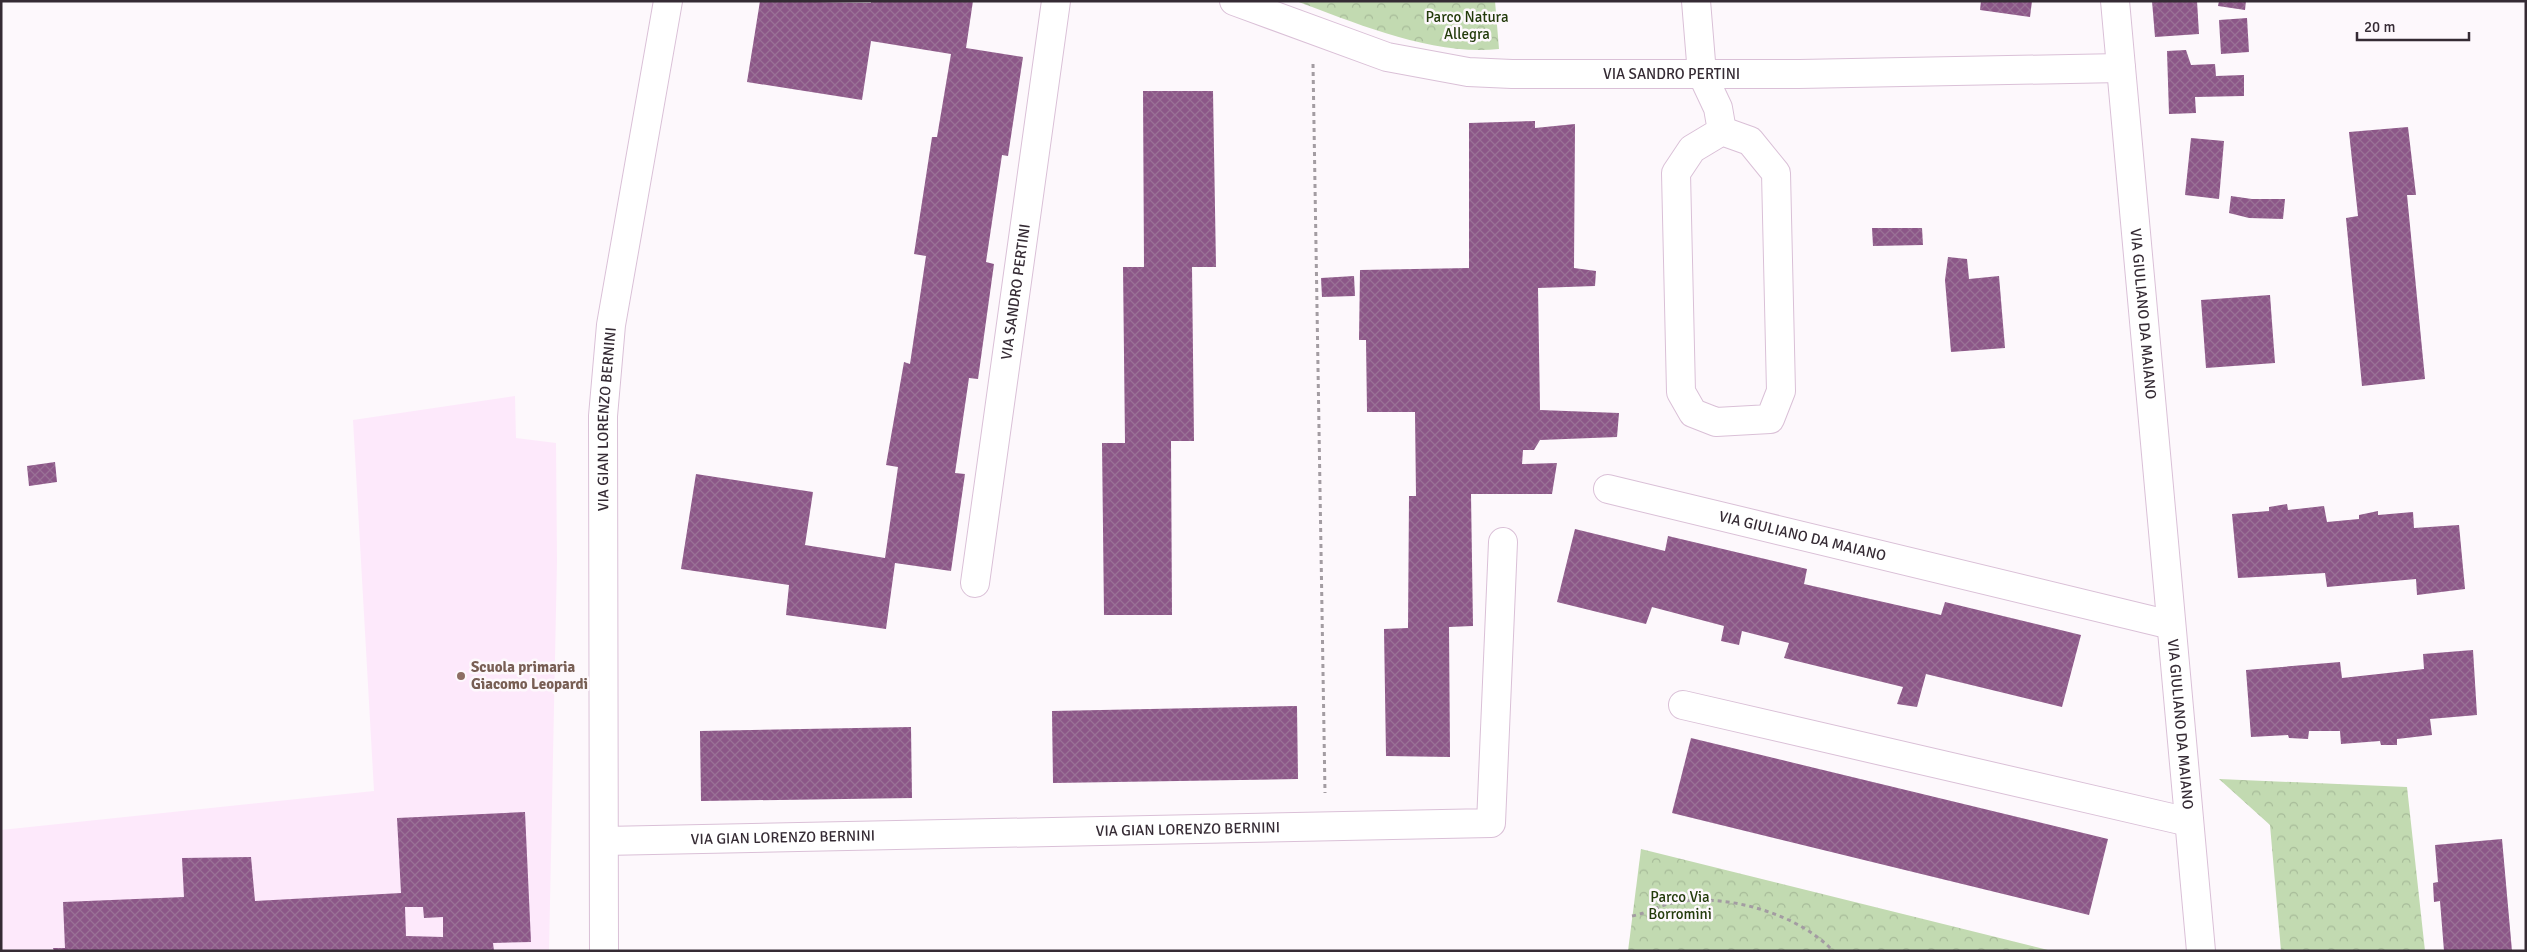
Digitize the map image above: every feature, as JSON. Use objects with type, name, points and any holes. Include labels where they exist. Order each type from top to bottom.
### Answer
[{"type":"street","name":"VIA GIAN LORENZO BERNINI","points":[[604,951],[603,416],[605,372],[613,315],[668,1]]},
{"type":"street","name":"VIA SANDRO PERTINI","points":[[975,583],[1056,1]]},
{"type":"street","name":"VIA SANDRO PERTINI","points":[[1234,1],[1387,58],[1424,66],[1468,72],[1512,74],[1799,74],[2121,68]]},
{"type":"street","points":[[1696,1],[1702,74],[1718,108],[1722,131]]},
{"type":"street","name":"VIA GIULIANO DA MAIANO","points":[[2115,1],[2201,951]]},
{"type":"street","points":[[1722,131],[1750,141],[1776,173],[1781,391],[1770,419],[1716,422],[1693,413],[1681,392],[1676,173],[1692,149],[1722,131]]},
{"type":"street","name":"VIA GIULIANO DA MAIANO","points":[[1608,489],[2171,625]]},
{"type":"street","name":"VIA GIAN LORENZO BERNINI","points":[[604,841],[1491,823],[1504,542]]},
{"type":"street","name":"VIA GIULIANO DA MAIANO","points":[[1683,705],[2189,822]]},
{"type":"path","points":[[1312,56],[1326,826]]},
{"type":"path","points":[[1632,916],[1647,913],[1672,903],[1719,902],[1745,905],[1790,921],[1810,932],[1833,951]]},
{"type":"shaded area","name":"Scuola primaria Giacomo Leopardi","points":[[515,396],[516,438],[556,443],[557,561],[549,951],[1,951],[1,830],[374,791],[353,420]]},
{"type":"green space","name":"Parco Natura Allegra","points":[[1296,1],[1495,1],[1499,49],[1448,48],[1422,43],[1370,28]]},
{"type":"green space","points":[[2219,779],[2407,787],[2425,951],[2281,951],[2270,825]]},
{"type":"green space","name":"Parco Via Borromini","points":[[1641,849],[2052,951],[1628,951]]},
{"type":"building","points":[[760,1],[871,3],[871,1],[973,1],[966,48],[1023,57],[1008,156],[1002,155],[986,262],[994,264],[978,379],[969,378],[955,473],[965,474],[951,571],[895,563],[886,629],[786,615],[789,585],[681,569],[696,474],[813,492],[805,545],[885,558],[898,467],[886,465],[904,362],[910,364],[926,256],[914,254],[932,137],[937,137],[951,54],[871,41],[862,100],[747,82]]},
{"type":"building","points":[[1981,1],[2032,1],[2030,17],[1980,10]]},
{"type":"building","points":[[2152,1],[2197,1],[2199,34],[2155,37]]},
{"type":"building","points":[[2219,1],[2246,1],[2245,10],[2218,6]]},
{"type":"building","points":[[2247,18],[2249,52],[2221,54],[2219,20]]},
{"type":"building","points":[[2186,50],[2191,65],[2215,64],[2216,76],[2244,75],[2244,96],[2195,97],[2196,113],[2169,114],[2167,51]]},
{"type":"building","points":[[1143,91],[1213,91],[1216,267],[1192,267],[1194,441],[1171,441],[1172,615],[1104,615],[1102,443],[1125,443],[1123,267],[1144,267]]},
{"type":"building","points":[[1535,121],[1535,128],[1575,124],[1574,268],[1596,271],[1595,286],[1538,288],[1540,410],[1619,413],[1617,437],[1540,440],[1534,450],[1523,450],[1522,464],[1557,463],[1552,494],[1471,494],[1473,626],[1449,627],[1450,757],[1386,756],[1384,629],[1408,628],[1409,496],[1416,496],[1415,412],[1367,412],[1366,340],[1359,340],[1360,270],[1469,268],[1469,123]]},
{"type":"building","points":[[2408,127],[2416,195],[2407,195],[2425,379],[2362,386],[2346,218],[2358,216],[2349,132]]},
{"type":"building","points":[[2191,138],[2224,141],[2219,199],[2185,195]]},
{"type":"building","points":[[2231,196],[2252,199],[2285,199],[2283,219],[2249,218],[2229,213]]},
{"type":"building","points":[[1872,228],[1922,228],[1923,245],[1873,246]]},
{"type":"building","points":[[1948,257],[1967,259],[1969,279],[1999,276],[2005,348],[1951,352],[1945,280]]},
{"type":"building","points":[[1354,276],[1355,296],[1322,297],[1321,278]]},
{"type":"building","points":[[2270,295],[2275,363],[2206,368],[2201,300]]},
{"type":"building","points":[[55,462],[57,482],[29,486],[27,466]]},
{"type":"building","points":[[2287,504],[2288,510],[2324,506],[2327,522],[2359,519],[2359,515],[2378,511],[2378,515],[2413,512],[2414,528],[2459,525],[2465,589],[2417,595],[2416,579],[2327,587],[2325,573],[2238,578],[2232,514],[2269,511],[2269,507]]},
{"type":"building","points":[[1575,529],[1665,551],[1668,536],[1807,569],[1804,584],[1941,615],[1945,602],[2081,635],[2062,707],[1926,674],[1917,707],[1897,704],[1903,687],[1784,658],[1789,643],[1742,631],[1739,645],[1721,641],[1724,626],[1652,607],[1646,624],[1557,602]]},
{"type":"building","points":[[2473,650],[2477,715],[2430,719],[2432,735],[2397,739],[2397,745],[2381,745],[2380,741],[2341,744],[2340,731],[2309,731],[2308,739],[2289,738],[2288,735],[2251,737],[2246,670],[2340,662],[2342,678],[2424,669],[2423,654]]},
{"type":"building","points":[[1297,706],[1298,779],[1053,783],[1052,711]]},
{"type":"building","points":[[911,727],[912,798],[701,801],[700,731]]},
{"type":"building","points":[[1691,738],[2108,839],[2089,915],[1672,813]]},
{"type":"building","points":[[525,812],[531,942],[493,943],[494,951],[54,951],[53,948],[65,948],[63,902],[184,897],[182,858],[251,857],[255,901],[401,893],[397,818]],"holes":[[[405,907],[423,907],[424,918],[443,917],[443,937],[406,936]]]},
{"type":"building","points":[[2502,839],[2512,951],[2444,951],[2440,901],[2434,902],[2433,883],[2438,882],[2435,845]]},
{"type":"place","name":"Scuola primaria Giacomo Leopardi","points":[[461,676]]}]
